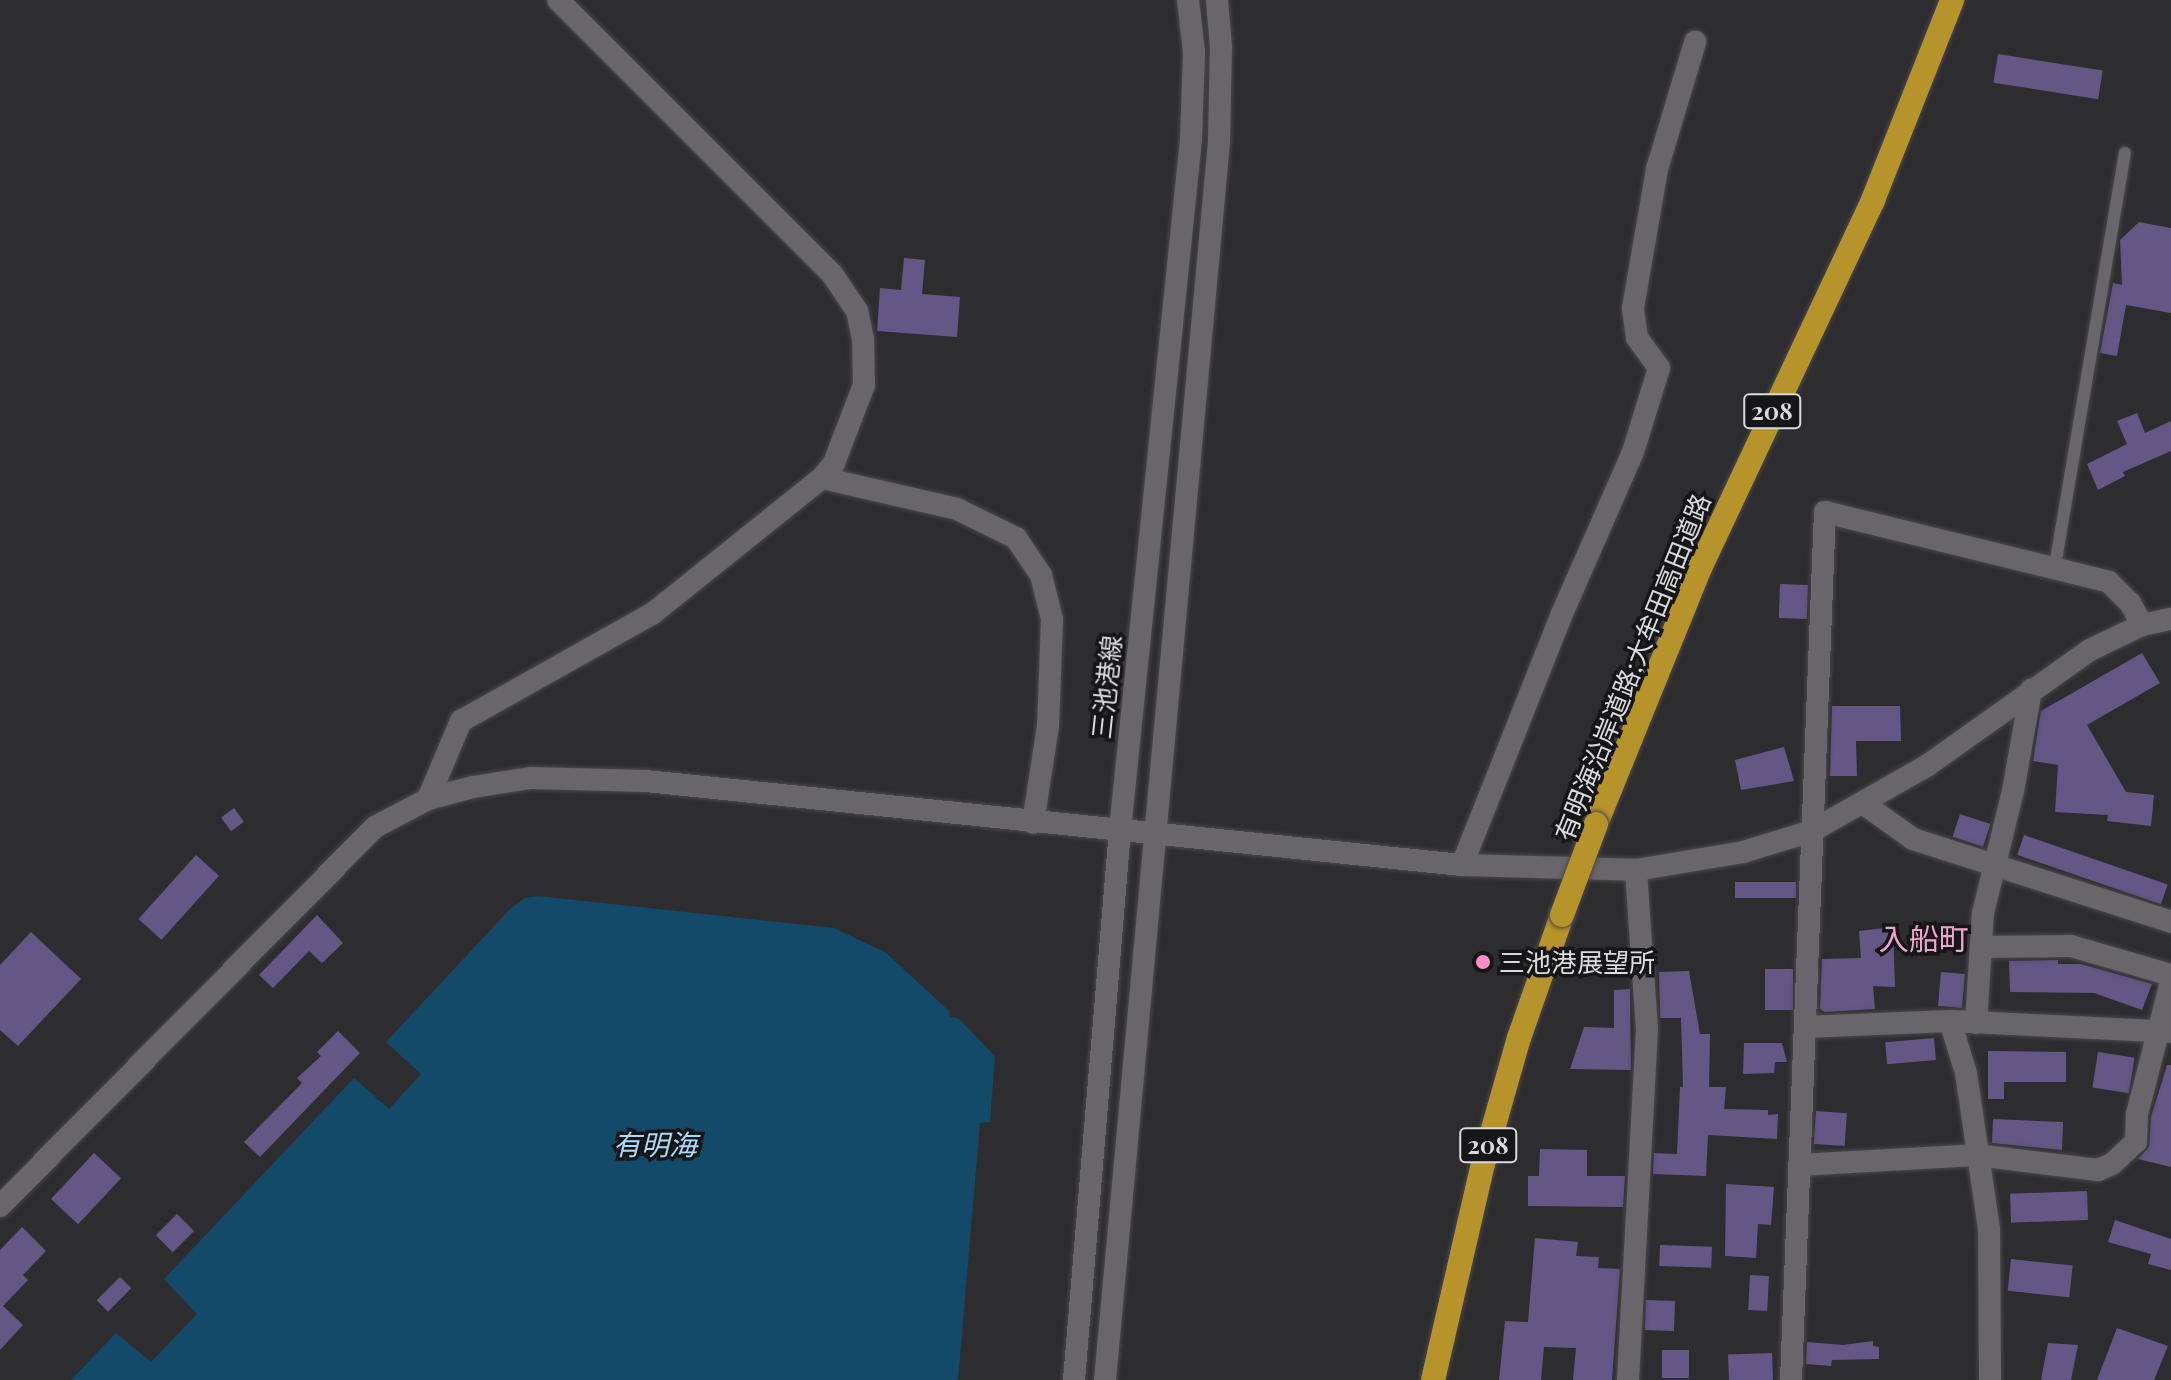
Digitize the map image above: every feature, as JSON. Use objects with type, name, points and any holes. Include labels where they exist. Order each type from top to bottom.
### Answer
[{"type":"highway","name":"有明海沿岸道路;大牟田高田道路","points":[[1433,1380],[1483,1164],[1519,1038],[1596,824],[1645,694],[1706,554],[1873,200],[1952,0]]},
{"type":"street","points":[[428,799],[461,721],[652,614],[822,478],[834,463],[864,385],[863,339],[857,311],[832,274],[558,0]]},
{"type":"street","name":"三池港線","points":[[1074,1380],[1120,830],[1191,139],[1194,52],[1188,0]]},
{"type":"street","points":[[1105,1380],[1219,141],[1221,47],[1217,0]]},
{"type":"street","points":[[1462,865],[1561,616],[1633,452],[1659,368],[1637,338],[1633,308],[1657,169],[1695,42]]},
{"type":"street","points":[[822,478],[957,509],[1016,538],[1041,575],[1052,619],[1048,726],[1033,823]]},
{"type":"street","points":[[1791,1380],[1825,512],[2055,566],[2109,582],[2130,603],[2142,625]]},
{"type":"street","points":[[0,1206],[375,827],[428,799],[473,787],[531,778],[646,781],[1462,865],[1636,870],[1743,852],[1812,831],[1928,765],[2090,650],[2142,625],[2171,619]]},
{"type":"street","points":[[1976,1023],[1983,913],[2013,791],[2031,690]]},
{"type":"street","points":[[1864,804],[1913,839],[2171,922]]},
{"type":"street","points":[[1628,1380],[1647,1029],[1636,870]]},
{"type":"street","points":[[1982,947],[2071,946],[2171,975]]},
{"type":"street","points":[[1799,1165],[1976,1155],[2098,1170],[2112,1164],[2136,1142],[2137,1114],[2166,1031],[2163,1003],[2171,982]]},
{"type":"street","points":[[1805,1027],[1950,1021],[2166,1031]]},
{"type":"street","points":[[1950,1021],[1966,1073],[1989,1229],[1990,1380]]},
{"type":"lane","points":[[2055,566],[2125,153]]},
{"type":"water","name":"有明海","points":[[538,896],[834,928],[885,952],[949,1011],[950,1017],[958,1018],[995,1056],[990,1122],[980,1123],[958,1380],[71,1380],[116,1333],[151,1362],[197,1314],[164,1279],[354,1078],[389,1109],[421,1074],[386,1042],[510,909],[525,898]]},
{"type":"building","points":[[1998,54],[2103,71],[2098,99],[1993,83]]},
{"type":"building","points":[[2139,222],[2171,228],[2171,313],[2126,305],[2117,356],[2100,353],[2113,283],[2122,285],[2120,240]]},
{"type":"building","points":[[904,258],[925,260],[922,294],[960,297],[957,337],[877,331],[880,288],[901,290]]},
{"type":"building","points":[[2137,413],[2145,433],[2171,421],[2171,451],[2123,472],[2125,476],[2098,490],[2087,464],[2127,444],[2117,421]]},
{"type":"building","points":[[1780,584],[1808,585],[1807,619],[1779,618]]},
{"type":"building","points":[[2142,653],[2160,683],[2087,725],[2126,792],[2154,795],[2151,826],[2107,821],[2108,815],[2055,812],[2058,765],[2033,761],[2041,711]]},
{"type":"building","points":[[1832,706],[1900,706],[1901,741],[1856,741],[1857,776],[1830,776]]},
{"type":"building","points":[[1784,747],[1794,781],[1741,790],[1735,760]]},
{"type":"building","points":[[234,808],[244,822],[231,831],[221,817]]},
{"type":"building","points":[[1960,814],[1990,824],[1983,847],[1953,837]]},
{"type":"building","points":[[2024,835],[2168,884],[2161,904],[2017,855]]},
{"type":"building","points":[[196,855],[219,876],[161,940],[138,919]]},
{"type":"building","points":[[1735,882],[1796,882],[1796,898],[1735,898]]},
{"type":"building","points":[[317,915],[343,943],[322,963],[309,951],[273,988],[259,975]]},
{"type":"building","points":[[1893,927],[1895,987],[1873,986],[1875,1009],[1825,1012],[1820,1009],[1822,959],[1861,958],[1859,931]]},
{"type":"building","points":[[31,932],[81,979],[18,1046],[0,1030],[0,965]]},
{"type":"building","points":[[2058,960],[2058,964],[2081,964],[2152,984],[2142,1010],[2094,993],[2010,992],[2009,961]]},
{"type":"building","points":[[1765,969],[1793,969],[1793,1010],[1765,1010]]},
{"type":"building","points":[[1689,971],[1700,1034],[1710,1034],[1709,1087],[1726,1087],[1724,1109],[1768,1110],[1768,1115],[1778,1114],[1777,1139],[1708,1135],[1706,1176],[1653,1174],[1654,1153],[1677,1154],[1680,1087],[1683,1087],[1681,1018],[1660,1018],[1659,972]]},
{"type":"building","points":[[1941,972],[1965,974],[1962,1008],[1938,1006]]},
{"type":"building","points":[[1630,989],[1631,1070],[1570,1069],[1584,1027],[1614,1028],[1614,990]]},
{"type":"building","points":[[338,1031],[360,1053],[260,1157],[244,1142],[302,1083],[297,1078],[321,1056],[317,1052]]},
{"type":"building","points":[[1934,1038],[1936,1060],[1887,1064],[1885,1042]]},
{"type":"building","points":[[1744,1043],[1782,1043],[1787,1062],[1775,1062],[1774,1073],[1743,1074]]},
{"type":"building","points":[[1988,1051],[2066,1052],[2066,1082],[2004,1082],[2004,1099],[1988,1099]]},
{"type":"building","points":[[2098,1052],[2135,1058],[2129,1093],[2092,1088]]},
{"type":"building","points":[[2167,1065],[2171,1065],[2171,1167],[2138,1159],[2149,1147],[2151,1117]]},
{"type":"building","points":[[1816,1111],[1847,1113],[1845,1146],[1814,1144]]},
{"type":"building","points":[[1993,1119],[2063,1122],[2062,1150],[1992,1143]]},
{"type":"building","points":[[1540,1149],[1587,1150],[1587,1176],[1625,1176],[1623,1207],[1528,1206],[1528,1176],[1539,1176]]},
{"type":"building","points":[[94,1153],[121,1178],[78,1224],[51,1199]]},
{"type":"building","points":[[1726,1184],[1774,1187],[1771,1225],[1758,1224],[1756,1258],[1725,1256]]},
{"type":"building","points":[[2087,1191],[2088,1220],[2011,1223],[2010,1194]]},
{"type":"building","points":[[177,1214],[194,1231],[173,1252],[156,1235]]},
{"type":"building","points":[[2115,1220],[2171,1239],[2171,1270],[2148,1264],[2151,1254],[2108,1242]]},
{"type":"building","points":[[22,1227],[46,1251],[23,1275],[28,1280],[3,1306],[23,1325],[0,1350],[0,1250]]},
{"type":"building","points":[[1535,1238],[1578,1242],[1576,1256],[1599,1257],[1598,1268],[1620,1269],[1612,1380],[1573,1380],[1576,1348],[1544,1347],[1541,1380],[1499,1380],[1505,1321],[1528,1322]]},
{"type":"building","points":[[1660,1245],[1712,1247],[1711,1268],[1659,1266]]},
{"type":"building","points":[[2011,1259],[2073,1265],[2069,1297],[2008,1291]]},
{"type":"building","points":[[1750,1275],[1769,1276],[1767,1311],[1748,1310]]},
{"type":"building","points":[[120,1277],[131,1288],[108,1312],[97,1300]]},
{"type":"building","points":[[1646,1300],[1675,1301],[1674,1331],[1645,1330]]},
{"type":"building","points":[[2117,1328],[2168,1346],[2154,1380],[2097,1380]]},
{"type":"building","points":[[1873,1341],[1873,1346],[1879,1347],[1879,1359],[1832,1360],[1831,1366],[1806,1364],[1807,1342],[1843,1345]]},
{"type":"building","points":[[2048,1343],[2078,1345],[2071,1380],[2041,1380]]},
{"type":"building","points":[[1662,1350],[1689,1350],[1689,1378],[1662,1378]]},
{"type":"building","points":[[1772,1353],[1773,1380],[1729,1380],[1728,1355]]},
{"type":"place","name":"三池港展望所","points":[[1483,962]]},
{"type":"district","name":"入船町","points":[[1924,938]]}]
